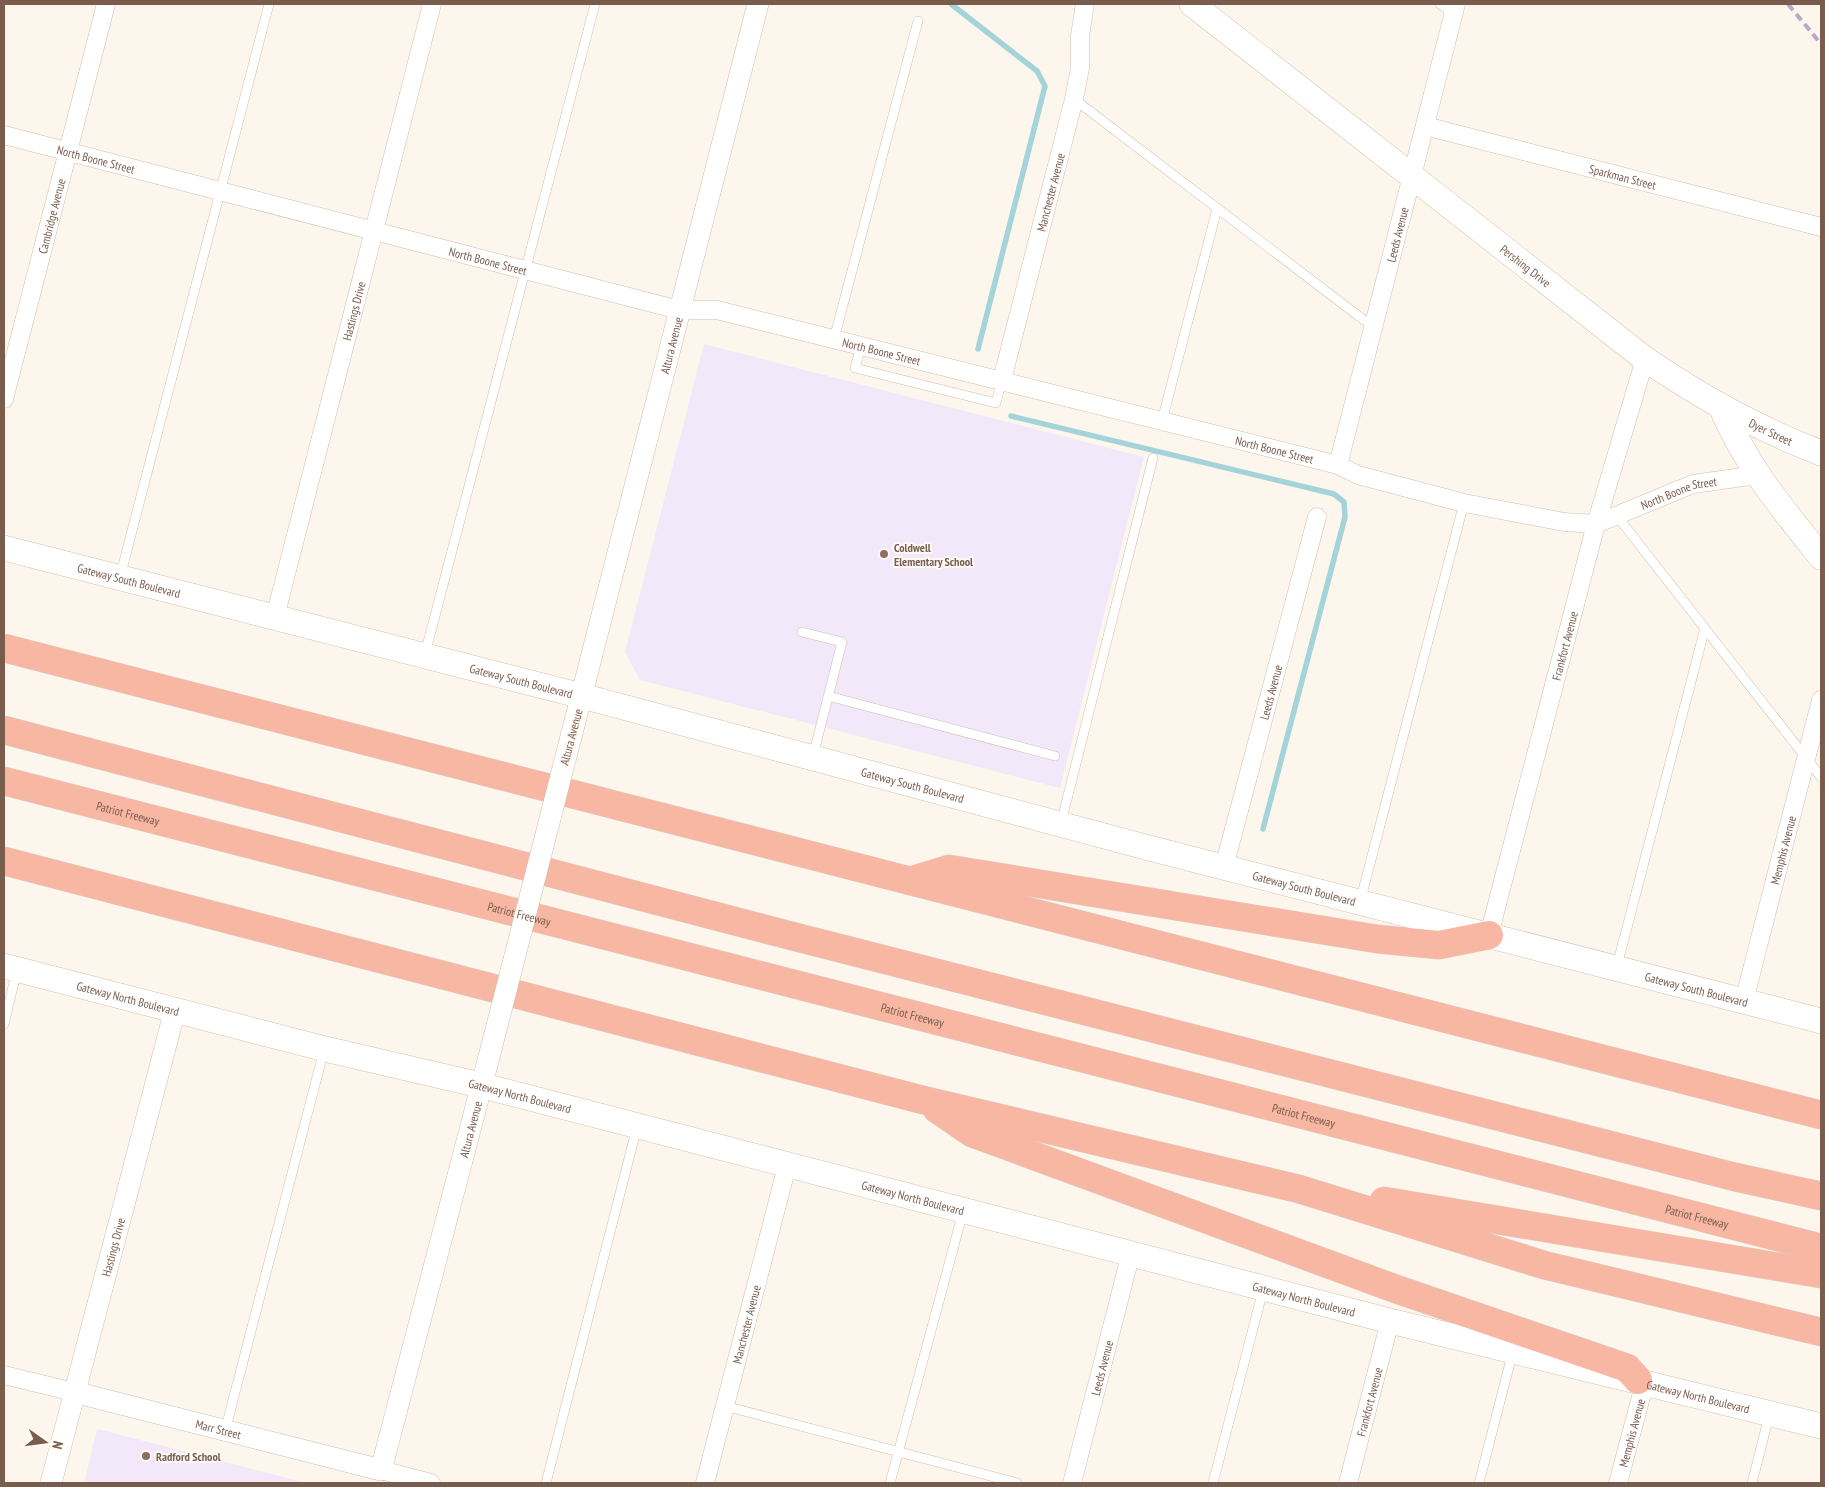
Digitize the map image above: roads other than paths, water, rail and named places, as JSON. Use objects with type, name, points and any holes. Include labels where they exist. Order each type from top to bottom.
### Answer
[{"type":"highway","points":[[4,648],[1821,1115]]},
{"type":"highway","points":[[4,730],[788,936],[1725,1175],[1821,1196]]},
{"type":"highway","name":"Patriot Freeway","points":[[4,781],[1821,1248]]},
{"type":"highway","points":[[4,860],[923,1100],[1298,1189],[1544,1264],[1821,1332]]},
{"type":"highway","points":[[910,881],[949,869],[1377,939],[1440,945],[1489,936]]},
{"type":"highway","points":[[923,1100],[972,1133],[1396,1289],[1627,1368],[1642,1381]]},
{"type":"highway","points":[[1298,1189],[1456,1212],[1821,1274]]},
{"type":"main road","name":"Pershing Drive","points":[[1192,4],[1645,359],[1722,408]]},
{"type":"main road","name":"Dyer Street","points":[[1722,408],[1781,437],[1821,453]]},
{"type":"main road","points":[[1722,408],[1735,438],[1757,475],[1821,557]]},
{"type":"main road","name":"Gateway South Boulevard","points":[[4,548],[582,696],[1224,867],[1821,1021]]},
{"type":"main road","name":"Gateway North Boulevard","points":[[11,968],[324,1049],[480,1085],[1263,1288],[1821,1426]]},
{"type":"street","name":"Cambridge Avenue","points":[[4,399],[106,4]]},
{"type":"street","name":"Hastings Drive","points":[[275,618],[432,4]]},
{"type":"street","name":"Altura Avenue","points":[[381,1473],[582,696],[758,4]]},
{"type":"street","name":"Manchester Avenue","points":[[1002,380],[1074,99],[1080,68],[1080,36],[1085,4]]},
{"type":"street","name":"Leeds Avenue","points":[[1338,466],[1412,176],[1450,7]]},
{"type":"street","name":"Sparkman Street","points":[[1424,126],[1821,227]]},
{"type":"street","name":"North Boone Street","points":[[4,135],[680,310],[717,310],[1002,380],[1338,466],[1358,475],[1464,503],[1564,522],[1596,524],[1694,484],[1757,475]]},
{"type":"street","name":"Frankfort Avenue","points":[[1489,936],[1596,524],[1645,359]]},
{"type":"street","name":"Leeds Avenue","points":[[1224,867],[1317,517]]},
{"type":"street","name":"Memphis Avenue","points":[[1744,1001],[1821,700]]},
{"type":"street","name":"Hastings Drive","points":[[51,1483],[175,1010]]},
{"type":"street","name":"Manchester Avenue","points":[[705,1483],[787,1166]]},
{"type":"street","name":"Leeds Avenue","points":[[1072,1483],[1131,1253]]},
{"type":"street","name":"Frankfort Avenue","points":[[1348,1483],[1390,1320]]},
{"type":"street","name":"Marr Street","points":[[4,1375],[381,1473],[431,1483]]},
{"type":"street","name":"Memphis Avenue","points":[[1618,1483],[1642,1381]]},
{"type":"lane","points":[[120,578],[269,4]]},
{"type":"lane","points":[[425,656],[595,4]]},
{"type":"lane","points":[[834,339],[918,21]]},
{"type":"lane","points":[[1074,99],[1373,327]]},
{"type":"lane","points":[[1162,421],[1217,209]]},
{"type":"lane","points":[[860,346],[855,368],[996,403],[1002,380]]},
{"type":"lane","points":[[1061,823],[1153,458]]},
{"type":"lane","points":[[1360,902],[1464,503]]},
{"type":"lane","points":[[1617,516],[1821,777]]},
{"type":"lane","points":[[1616,967],[1705,628]]},
{"type":"lane","points":[[802,632],[842,642],[812,756]]},
{"type":"lane","points":[[828,696],[1055,756]]},
{"type":"lane","points":[[4,1024],[11,968]]},
{"type":"lane","points":[[225,1431],[324,1049]]},
{"type":"lane","points":[[546,1483],[637,1127]]},
{"type":"lane","points":[[890,1483],[964,1210]]},
{"type":"lane","points":[[1213,1483],[1263,1288]]},
{"type":"lane","points":[[1480,1483],[1513,1351]]},
{"type":"lane","points":[[725,1406],[1017,1483]]},
{"type":"lane","points":[[1752,1483],[1770,1413]]},
{"type":"waterway","points":[[951,4],[1037,71],[1045,86],[978,349]]},
{"type":"waterway","points":[[1011,416],[1334,494],[1344,502],[1345,517],[1263,829]]},
{"type":"railway","points":[[1788,4],[1821,44]]},
{"type":"place","name":"Coldwell Elementary School","points":[[884,554]]},
{"type":"place","name":"Radford School","points":[[146,1456]]}]
